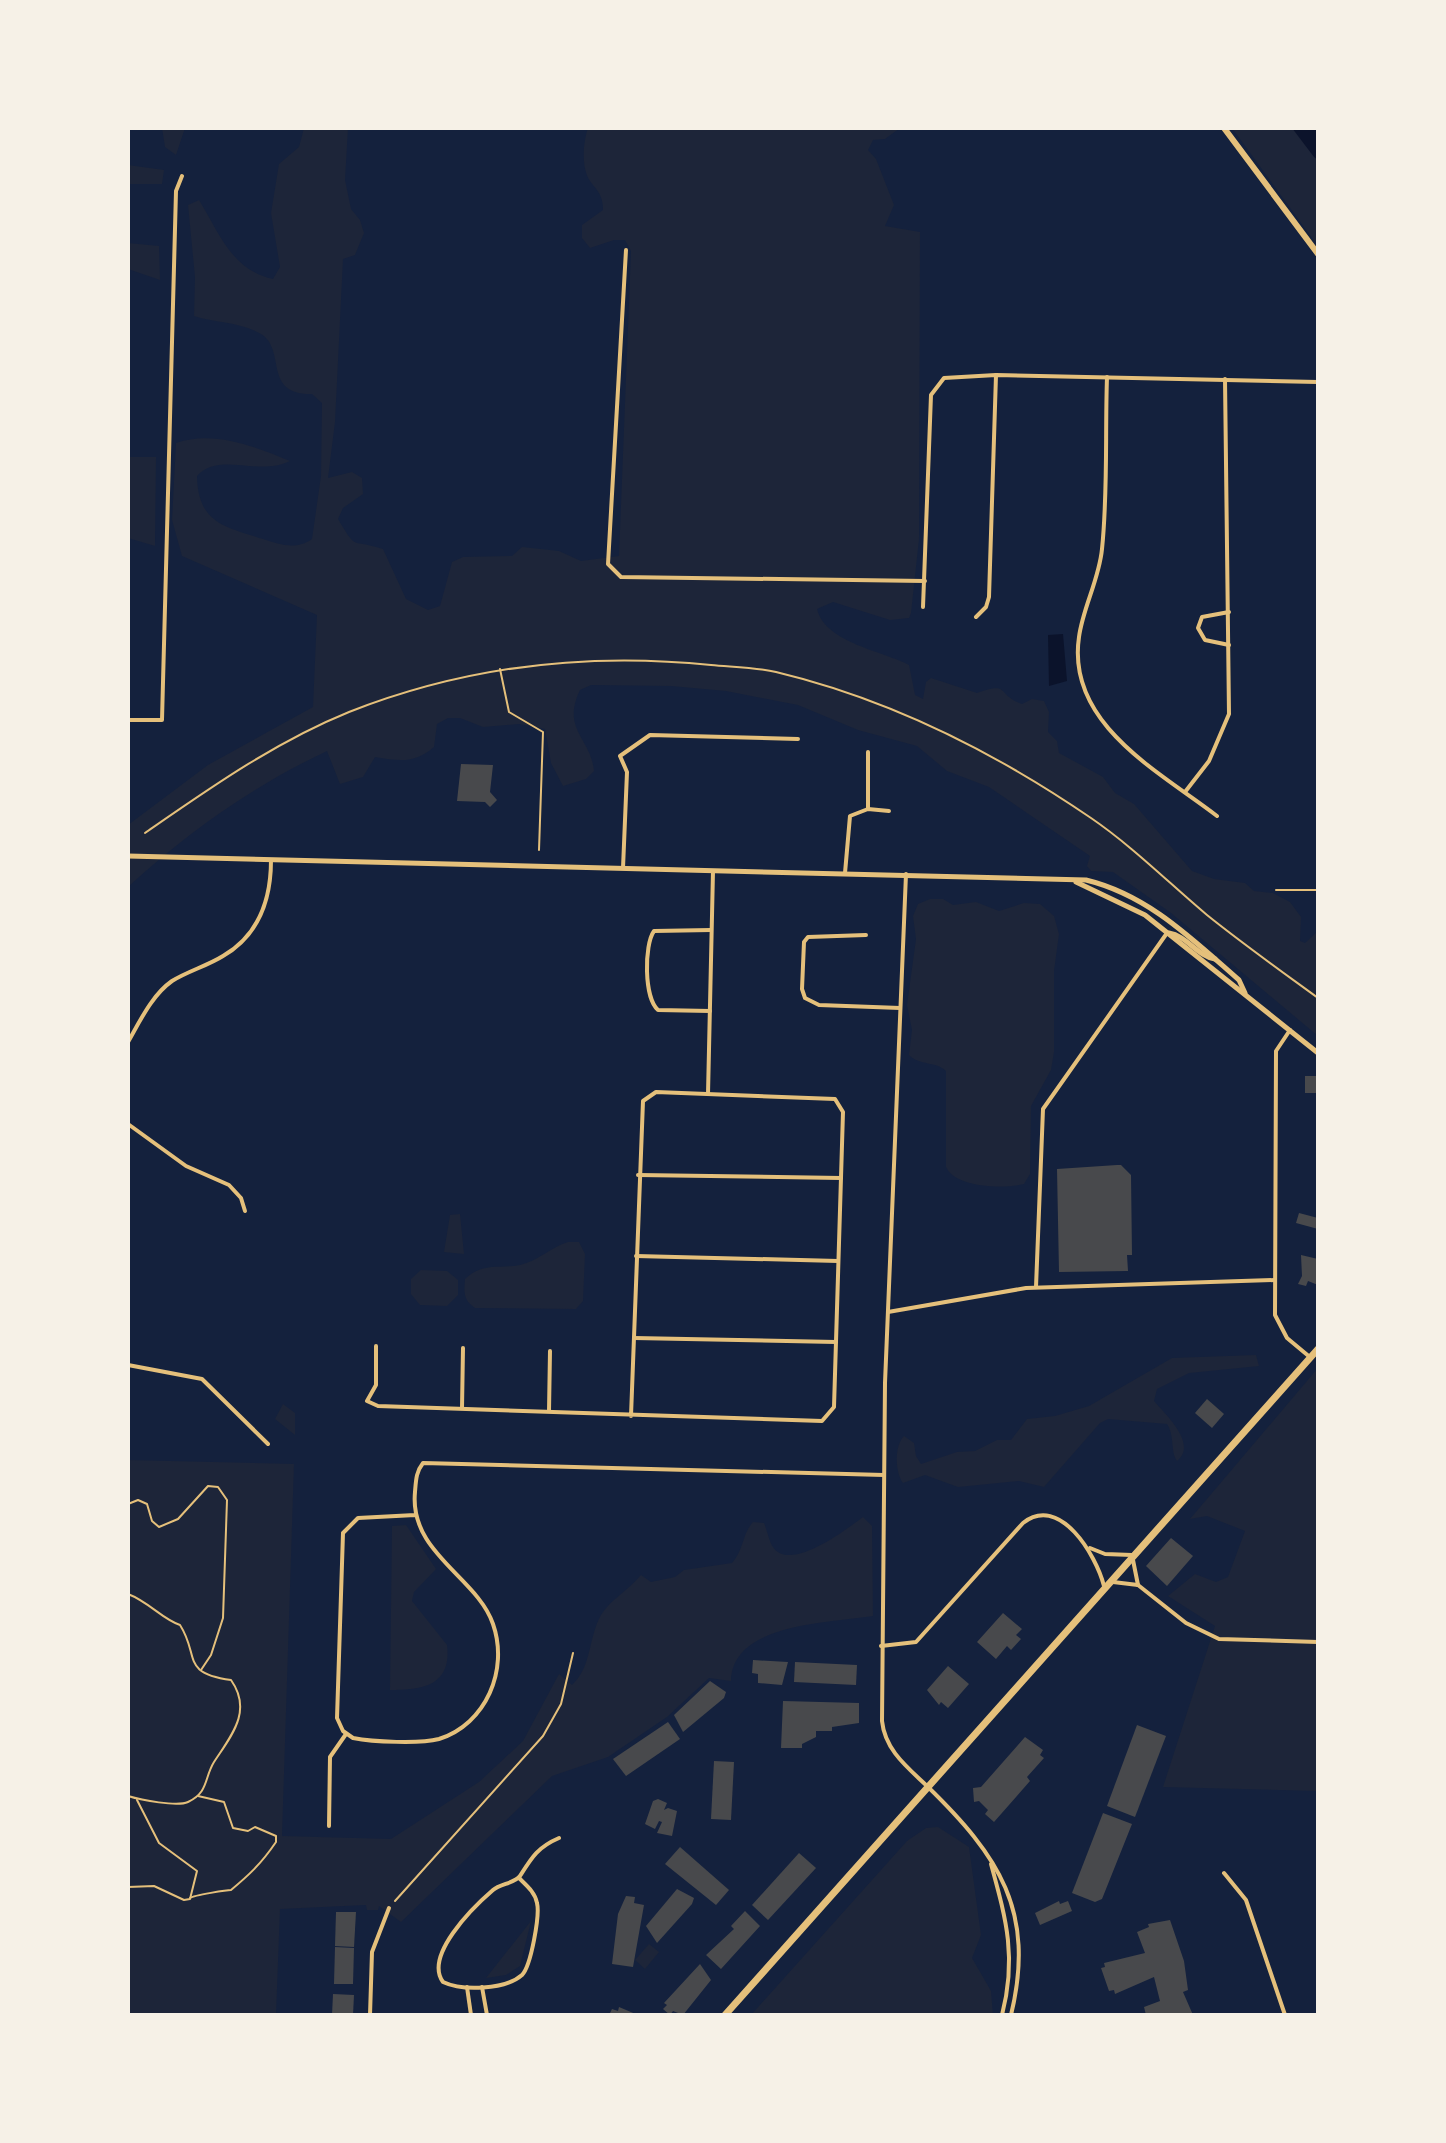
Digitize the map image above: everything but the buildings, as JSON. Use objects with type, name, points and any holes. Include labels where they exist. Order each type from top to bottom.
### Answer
[{"type":"main road","points":[[1224,128],[1255,174],[1318,254]]},
{"type":"main road","points":[[725,2015],[1318,1349]]},
{"type":"street","points":[[128,720],[162,720],[176,191],[182,176]]},
{"type":"street","points":[[626,250],[609,555],[611,570],[621,577],[925,581]]},
{"type":"street","points":[[976,617],[986,607],[989,597],[996,375]]},
{"type":"street","points":[[923,607],[931,395],[944,378],[996,375],[1318,382]]},
{"type":"street","points":[[1107,377],[1102,548],[1078,641],[1083,685],[1093,709],[1129,751],[1217,816]]},
{"type":"street","points":[[1185,792],[1209,761],[1222,737],[1229,714],[1225,379]]},
{"type":"street","points":[[1229,612],[1202,617],[1198,628],[1205,640],[1229,645]]},
{"type":"street","points":[[623,868],[627,772],[620,756],[650,735],[798,739]]},
{"type":"street","points":[[868,752],[868,809]]},
{"type":"street","points":[[845,873],[850,816],[868,809],[889,811]]},
{"type":"street","points":[[128,856],[906,874],[1101,883],[1137,899],[1216,959],[1239,980],[1245,993]]},
{"type":"street","points":[[128,1042],[163,990],[225,955],[247,935],[270,894],[271,860]]},
{"type":"street","points":[[708,1094],[713,871]]},
{"type":"street","points":[[906,874],[887,1312],[881,1646],[883,1730],[897,1756],[972,1834],[1005,1880],[1018,1934],[1019,1973],[1011,2015]]},
{"type":"street","points":[[1075,881],[1133,908],[1318,1053]]},
{"type":"street","points":[[710,1011],[667,1011],[652,1005],[648,992],[649,939],[654,931],[712,930]]},
{"type":"street","points":[[1167,933],[1180,936],[1207,958],[1216,959]]},
{"type":"street","points":[[1036,1287],[1043,1109],[1167,933]]},
{"type":"street","points":[[866,935],[808,937],[804,942],[802,989],[805,998],[819,1005],[900,1008]]},
{"type":"street","points":[[1290,1030],[1276,1051],[1277,1323],[1287,1338],[1311,1358]]},
{"type":"street","points":[[376,1346],[376,1385],[367,1401],[389,1408],[462,1408],[631,1416],[817,1422],[828,1417],[834,1407],[843,1107],[830,1096],[656,1092],[646,1097],[640,1106],[631,1416]]},
{"type":"street","points":[[128,1124],[186,1166],[229,1185],[241,1198],[245,1211]]},
{"type":"street","points":[[638,1175],[841,1178]]},
{"type":"street","points":[[636,1256],[838,1261]]},
{"type":"street","points":[[887,1312],[1036,1287],[1275,1280]]},
{"type":"street","points":[[634,1338],[836,1342]]},
{"type":"street","points":[[462,1408],[463,1348]]},
{"type":"street","points":[[549,1411],[550,1351]]},
{"type":"street","points":[[128,1365],[202,1379],[268,1444]]},
{"type":"street","points":[[415,1515],[363,1517],[350,1522],[343,1533],[337,1718],[346,1734],[359,1739],[437,1739],[458,1730],[475,1715],[497,1676],[494,1626],[490,1617],[424,1535],[415,1515],[416,1474],[423,1463],[884,1475]]},
{"type":"street","points":[[881,1646],[916,1642],[1031,1516],[1052,1515],[1088,1547],[1105,1554],[1132,1555],[1138,1585]]},
{"type":"street","points":[[1088,1547],[1106,1584],[1138,1585],[1186,1623],[1219,1639],[1318,1642]]},
{"type":"street","points":[[329,1826],[330,1757],[346,1734]]},
{"type":"street","points":[[519,1878],[534,1894],[538,1908],[529,1961],[517,1978],[482,1987],[448,1985],[439,1977],[437,1962],[441,1949],[493,1891],[519,1878],[537,1849],[559,1838]]},
{"type":"street","points":[[990,1862],[1009,1938],[1008,1986],[1002,2015]]},
{"type":"street","points":[[1224,1873],[1246,1900],[1285,2015]]},
{"type":"street","points":[[370,2015],[372,1952],[389,1908]]},
{"type":"street","points":[[467,1987],[471,2015]]},
{"type":"street","points":[[482,1987],[487,2015]]},
{"type":"lane","points":[[1276,890],[1318,890]]},
{"type":"path","points":[[145,833],[293,738],[350,712],[500,668],[549,661],[659,660],[773,671],[875,701],[925,722],[1092,819],[1211,918],[1318,998]]},
{"type":"path","points":[[500,668],[509,712],[543,732],[539,850]]},
{"type":"path","points":[[128,1504],[138,1500],[147,1504],[152,1521],[159,1527],[178,1519],[208,1486],[218,1487],[227,1500],[223,1618],[211,1655],[200,1670]]},
{"type":"path","points":[[128,1594],[152,1605],[169,1621],[180,1625],[191,1661],[200,1670],[231,1680],[240,1692],[241,1714],[234,1734],[213,1763],[208,1784],[198,1796],[181,1804],[128,1796]]},
{"type":"path","points":[[389,1908],[543,1736],[561,1704],[573,1653]]},
{"type":"path","points":[[128,1887],[154,1886],[174,1898],[190,1898],[198,1893],[216,1895],[231,1890],[237,1881],[253,1875],[276,1842],[274,1833],[233,1828],[224,1802],[198,1796]]},
{"type":"path","points":[[136,1799],[159,1843],[197,1871],[190,1898]]},
{"type":"shaded area","points":[[162,128],[185,128],[176,155],[165,147]]},
{"type":"shaded area","points":[[304,128],[348,128],[345,180],[351,209],[360,220],[364,233],[355,255],[343,259],[335,422],[328,478],[352,472],[362,478],[363,494],[343,508],[338,519],[355,542],[383,549],[406,599],[428,610],[440,606],[452,562],[463,557],[512,556],[522,547],[559,551],[581,561],[619,556],[631,251],[625,240],[614,240],[590,248],[582,238],[582,225],[603,210],[601,197],[585,169],[584,147],[588,128],[900,128],[885,139],[873,140],[868,150],[876,159],[894,205],[885,226],[920,232],[919,539],[911,613],[909,618],[890,620],[833,602],[817,609],[822,621],[857,645],[909,665],[915,695],[923,699],[926,682],[931,678],[977,693],[999,689],[1022,704],[1032,699],[1044,701],[1049,712],[1048,732],[1057,741],[1059,753],[1103,777],[1115,793],[1134,804],[1192,871],[1214,879],[1245,883],[1254,891],[1273,893],[1290,902],[1301,917],[1300,941],[1305,943],[1318,931],[1318,1036],[1171,913],[1113,872],[1091,871],[1087,866],[1090,856],[989,787],[947,771],[917,746],[858,730],[798,705],[726,691],[671,686],[591,685],[580,690],[575,704],[575,725],[594,771],[586,779],[563,786],[551,763],[545,729],[519,724],[483,727],[460,718],[448,718],[437,724],[434,747],[427,752],[406,760],[375,757],[363,777],[340,784],[327,751],[273,779],[223,811],[174,847],[128,887],[128,825],[208,765],[313,707],[317,615],[182,556],[172,520],[176,443],[190,439],[219,439],[248,445],[290,461],[265,467],[228,464],[206,469],[197,476],[199,492],[209,514],[237,531],[276,543],[294,545],[312,539],[321,476],[322,403],[312,394],[287,387],[281,380],[269,341],[261,334],[245,327],[194,316],[195,277],[188,205],[199,200],[236,258],[259,274],[273,279],[280,267],[271,213],[279,164],[299,147]]},
{"type":"shaded area","points":[[1232,128],[1318,128],[1318,245],[1312,238]]},
{"type":"shaded area","points":[[1292,128],[1318,128],[1318,160],[1314,157]]},
{"type":"shaded area","points":[[128,165],[164,170],[162,184],[128,184]]},
{"type":"shaded area","points":[[128,243],[159,246],[160,280],[128,269]]},
{"type":"shaded area","points":[[128,457],[156,457],[155,546],[128,538]]},
{"type":"shaded area","points":[[1063,634],[1067,681],[1049,686],[1048,635]]},
{"type":"shaded area","points":[[930,899],[943,899],[953,905],[976,902],[999,911],[1024,903],[1040,904],[1054,916],[1059,934],[1054,971],[1054,1052],[1051,1070],[1031,1106],[1030,1174],[1024,1184],[981,1185],[951,1174],[946,1167],[946,1071],[909,1055],[912,1030],[907,1005],[916,939],[913,916],[918,904]]},
{"type":"shaded area","points":[[460,1214],[464,1254],[444,1252],[450,1215]]},
{"type":"shaded area","points":[[568,1242],[579,1242],[585,1254],[583,1301],[576,1309],[475,1308],[466,1299],[465,1279],[478,1270],[527,1263]]},
{"type":"shaded area","points":[[421,1270],[447,1271],[458,1280],[458,1295],[447,1306],[420,1305],[411,1294],[411,1279]]},
{"type":"shaded area","points":[[1256,1355],[1259,1366],[1189,1373],[1157,1389],[1154,1401],[1182,1438],[1183,1454],[1177,1461],[1167,1424],[1108,1419],[1100,1423],[1044,1487],[1019,1481],[958,1487],[925,1475],[903,1483],[898,1472],[897,1452],[904,1436],[914,1443],[921,1464],[957,1452],[975,1451],[997,1440],[1011,1440],[1027,1419],[1055,1416],[1089,1406],[1172,1358]]},
{"type":"shaded area","points":[[1318,1368],[1318,1791],[1163,1787],[1215,1626],[1168,1596],[1195,1574],[1216,1582],[1228,1577],[1245,1531],[1207,1516],[1190,1519]]},
{"type":"shaded area","points":[[283,1404],[295,1413],[295,1435],[275,1419]]},
{"type":"shaded area","points":[[128,1460],[294,1464],[282,1836],[391,1839],[479,1782],[523,1741],[559,1674],[572,1685],[578,1678],[587,1661],[597,1624],[610,1604],[641,1575],[651,1582],[675,1577],[684,1570],[732,1563],[753,1522],[764,1523],[770,1542],[781,1554],[792,1555],[818,1546],[863,1517],[872,1526],[873,1616],[786,1629],[748,1647],[736,1662],[731,1681],[709,1678],[667,1717],[608,1757],[552,1776],[401,1922],[379,1906],[378,1910],[367,1910],[366,1905],[280,1909],[276,2015],[128,2015]]},
{"type":"shaded area","points":[[406,1525],[436,1569],[414,1592],[412,1601],[447,1645],[447,1659],[440,1677],[432,1683],[413,1689],[390,1690],[392,1526]]},
{"type":"shaded area","points":[[938,1827],[969,1847],[981,1935],[972,1958],[991,1991],[993,2015],[751,2015],[907,1841],[926,1828]]},
{"type":"shaded area","points":[[531,1921],[520,1966],[506,1975],[486,1978]]},
{"type":"shaded area","points":[[649,1944],[659,1952],[645,1969],[635,1960]]}]
